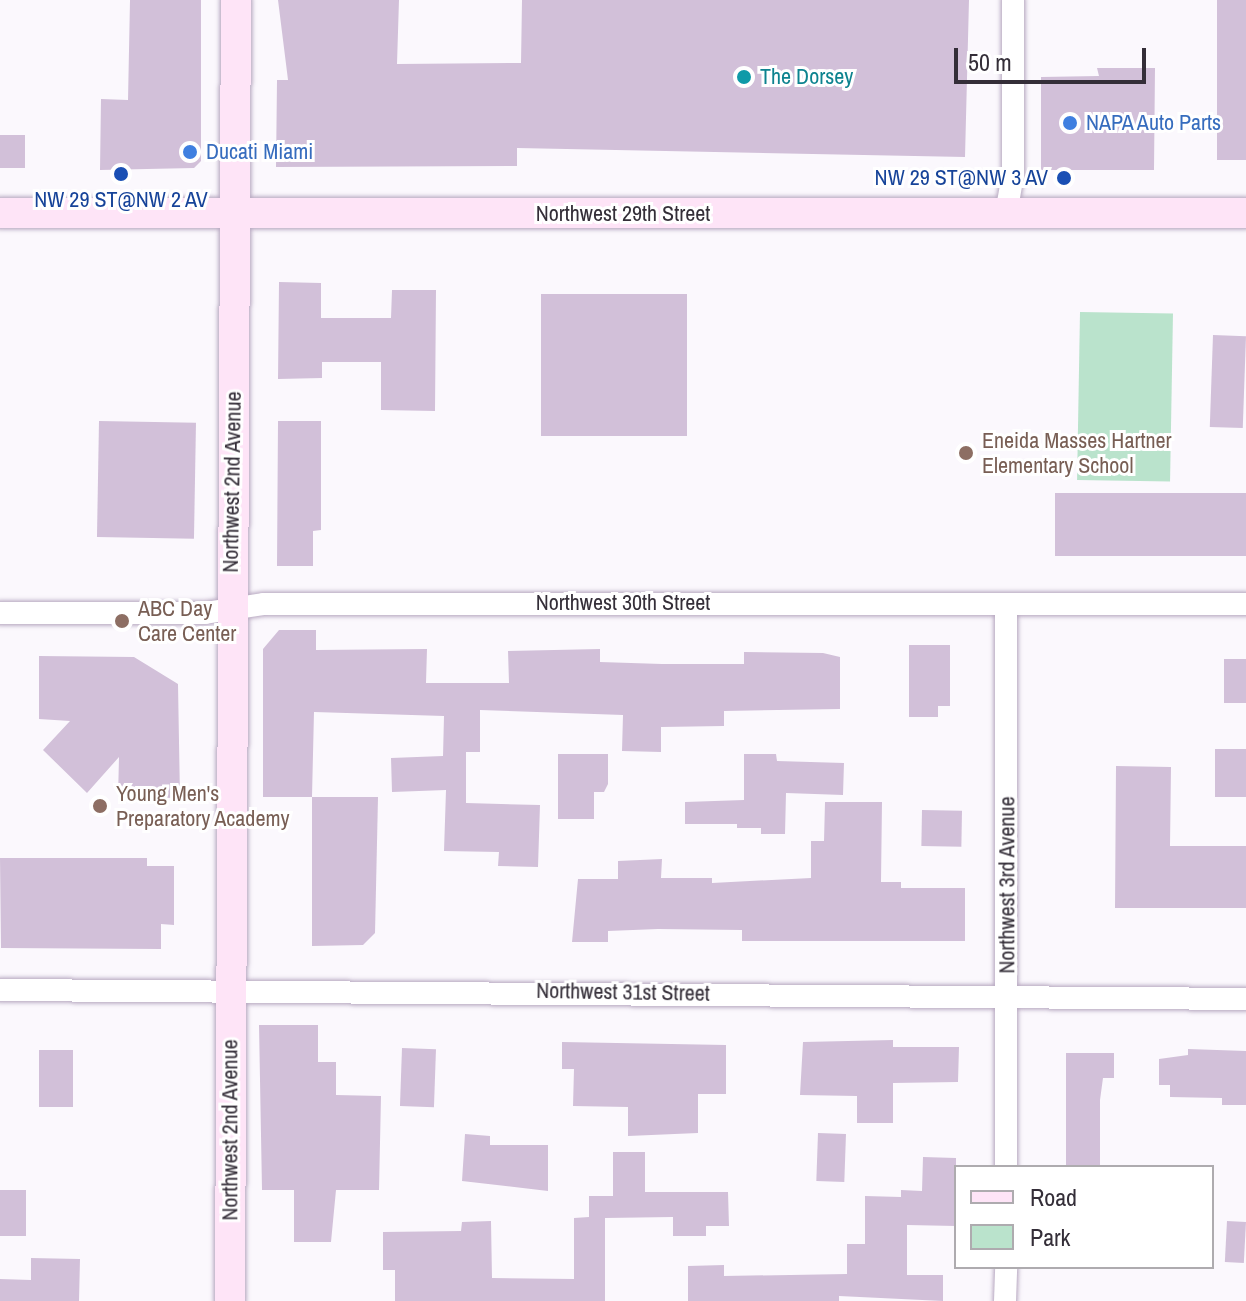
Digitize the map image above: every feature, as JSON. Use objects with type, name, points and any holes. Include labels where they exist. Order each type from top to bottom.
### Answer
[{"type":"street","name":"Northwest 2nd Avenue","points":[[230,1301],[232,215],[236,0]]},
{"type":"street","points":[[1006,214],[1013,176],[1013,0]]},
{"type":"street","name":"Northwest 29th Street","points":[[0,213],[1246,213]]},
{"type":"street","name":"Northwest 30th Street","points":[[0,613],[205,613],[264,604],[1246,604]]},
{"type":"street","name":"Northwest 3rd Avenue","points":[[1006,604],[1006,1165]]},
{"type":"street","name":"Northwest 31st Street","points":[[0,990],[230,988],[1246,999]]},
{"type":"street","points":[[1005,1301],[1006,1269]]},
{"type":"green space","points":[[1080,312],[1173,314],[1170,482],[1077,480]]},
{"type":"building","points":[[130,0],[201,0],[201,161],[194,168],[100,170],[101,99],[128,100]]},
{"type":"building","name":"The Dorsey","points":[[278,0],[399,0],[397,64],[521,63],[522,0],[969,0],[965,157],[517,148],[517,166],[276,167],[277,80],[288,80]]},
{"type":"building","points":[[1217,0],[1246,0],[1246,160],[1217,160]]},
{"type":"building","points":[[1097,68],[1155,68],[1154,170],[1041,170],[1041,77],[1099,76]]},
{"type":"building","points":[[0,135],[25,135],[25,168],[0,168]]},
{"type":"building","points":[[279,282],[321,283],[321,318],[391,318],[392,290],[436,290],[435,411],[381,410],[381,362],[322,362],[322,378],[278,379]]},
{"type":"building","points":[[541,294],[687,294],[687,436],[541,436]]},
{"type":"building","points":[[1213,335],[1246,336],[1243,428],[1210,427]]},
{"type":"building","points":[[99,421],[196,423],[194,539],[97,537]]},
{"type":"building","points":[[278,421],[321,421],[321,530],[313,531],[313,566],[277,566]]},
{"type":"building","points":[[1055,493],[1246,493],[1246,556],[1055,556]]},
{"type":"building","points":[[279,630],[316,630],[316,650],[427,649],[426,683],[509,683],[508,651],[600,649],[600,662],[662,664],[744,664],[744,652],[823,653],[840,657],[840,709],[724,711],[724,726],[661,727],[661,752],[622,751],[623,715],[480,710],[480,752],[466,752],[466,803],[540,805],[538,867],[498,866],[499,852],[444,851],[446,790],[392,792],[391,758],[443,756],[444,716],[314,712],[312,797],[263,797],[263,649]]},
{"type":"building","points":[[909,645],[950,645],[950,706],[938,706],[938,717],[909,717]]},
{"type":"building","points":[[39,656],[134,657],[178,684],[180,798],[118,797],[119,757],[87,793],[43,750],[70,721],[39,719]]},
{"type":"building","points":[[1224,659],[1246,659],[1246,703],[1224,703]]},
{"type":"building","points":[[1215,749],[1246,749],[1246,797],[1215,797]]},
{"type":"building","points":[[558,754],[608,754],[608,784],[604,792],[594,792],[594,819],[558,819]]},
{"type":"building","points":[[744,754],[776,754],[777,761],[844,763],[843,795],[786,793],[785,834],[761,834],[761,828],[737,828],[737,824],[685,824],[685,802],[744,800]]},
{"type":"building","points":[[1116,766],[1171,767],[1170,846],[1246,846],[1246,908],[1115,908]]},
{"type":"building","points":[[312,797],[378,797],[375,933],[363,945],[312,946]]},
{"type":"building","points":[[825,802],[882,802],[881,882],[901,882],[901,888],[965,888],[965,941],[742,941],[742,930],[658,929],[608,931],[608,942],[572,942],[578,879],[618,879],[618,861],[662,859],[661,878],[712,878],[712,883],[811,878],[811,841],[824,841]]},
{"type":"building","points":[[922,810],[962,811],[961,847],[921,846]]},
{"type":"building","points":[[0,858],[147,858],[147,866],[174,866],[174,925],[161,924],[161,949],[1,948]]},
{"type":"building","points":[[259,1025],[318,1025],[318,1062],[336,1062],[336,1095],[381,1096],[379,1190],[336,1190],[331,1242],[294,1242],[294,1190],[262,1190]]},
{"type":"building","points":[[893,1040],[893,1047],[959,1047],[958,1082],[893,1083],[893,1123],[857,1123],[857,1096],[800,1095],[803,1042]]},
{"type":"building","points":[[562,1042],[726,1045],[726,1094],[698,1094],[698,1133],[628,1136],[628,1107],[573,1106],[574,1069],[562,1069]]},
{"type":"building","points":[[402,1048],[436,1049],[434,1107],[400,1106]]},
{"type":"building","points":[[1188,1049],[1246,1051],[1246,1105],[1222,1105],[1222,1098],[1170,1097],[1170,1085],[1159,1085],[1159,1059],[1188,1055]]},
{"type":"building","points":[[39,1050],[73,1050],[73,1107],[39,1107]]},
{"type":"building","points":[[1066,1053],[1114,1053],[1114,1078],[1103,1078],[1100,1100],[1100,1165],[1066,1165]]},
{"type":"building","points":[[818,1133],[846,1134],[844,1182],[816,1181]]},
{"type":"building","points":[[465,1134],[490,1136],[490,1145],[548,1145],[548,1191],[462,1181]]},
{"type":"building","points":[[613,1152],[645,1152],[645,1192],[728,1192],[729,1226],[706,1226],[706,1236],[673,1236],[673,1217],[605,1218],[605,1301],[395,1301],[395,1270],[383,1270],[383,1232],[461,1231],[462,1222],[491,1221],[492,1278],[574,1279],[574,1218],[589,1217],[589,1196],[613,1196]]},
{"type":"building","points":[[923,1157],[956,1158],[954,1226],[907,1225],[907,1275],[943,1275],[943,1301],[839,1296],[839,1301],[688,1301],[688,1266],[724,1265],[724,1276],[847,1274],[847,1244],[865,1244],[865,1196],[901,1197],[901,1190],[922,1191]]},
{"type":"building","points":[[0,1190],[26,1190],[26,1236],[0,1236]]},
{"type":"building","points":[[1227,1221],[1246,1222],[1244,1263],[1225,1262]]},
{"type":"building","points":[[31,1258],[80,1259],[79,1301],[0,1301],[0,1279],[31,1280]]},
{"type":"place","name":"The Dorsey","points":[[744,77]]},
{"type":"place","name":"NAPA Auto Parts","points":[[1070,123]]},
{"type":"place","name":"Ducati Miami","points":[[190,152]]},
{"type":"place","name":"NW 29 ST@NW 2 AV","points":[[121,174]]},
{"type":"place","name":"NW 29 ST@NW 3 AV","points":[[1064,178]]},
{"type":"place","name":"Eneida Masses Hartner Elementary School","points":[[966,453]]},
{"type":"place","name":"ABC Day Care Center","points":[[122,621]]},
{"type":"place","name":"Young Men's Preparatory Academy","points":[[100,806]]}]
